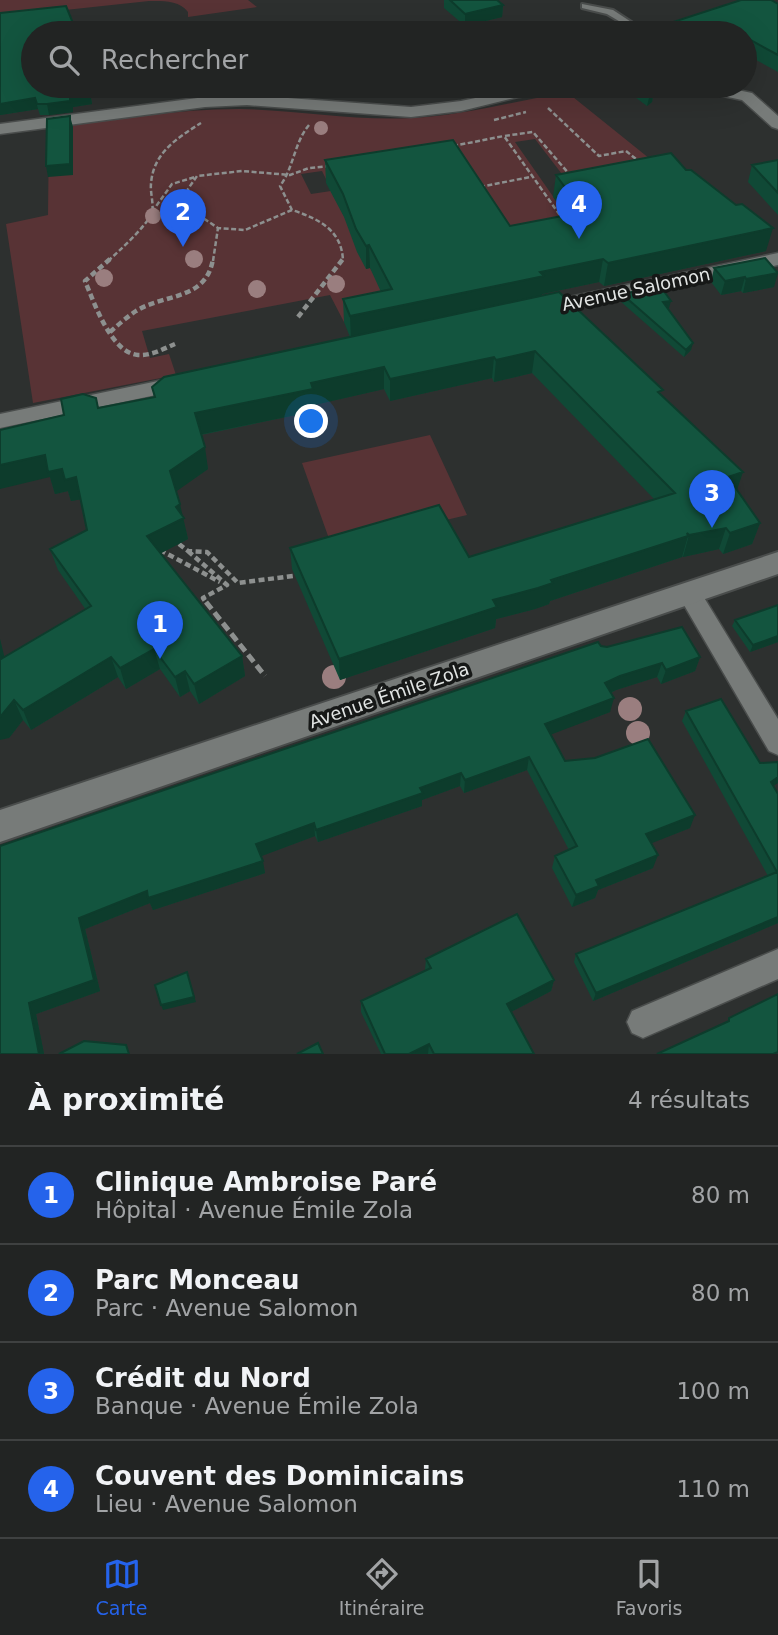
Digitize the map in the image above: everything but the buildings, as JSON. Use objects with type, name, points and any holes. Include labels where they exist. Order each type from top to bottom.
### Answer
[{"type":"street","points":[[0,129],[205,102],[247,100],[411,112],[461,106],[494,98]]},
{"type":"street","points":[[749,98],[778,124]]},
{"type":"street","name":"Avenue Salomon","points":[[526,312],[778,260]]},
{"type":"street","points":[[0,421],[202,379]]},
{"type":"street","name":"Avenue Émile Zola","points":[[0,827],[778,563]]},
{"type":"street","points":[[689,593],[778,743]]},
{"type":"street","points":[[643,1022],[778,964]]},
{"type":"lane","points":[[585,6],[610,12],[625,21]]},
{"type":"path","points":[[556,103],[545,105],[599,156],[626,151],[644,166]]},
{"type":"path","points":[[483,121],[510,118],[533,109]]},
{"type":"path","points":[[297,124],[307,126],[316,122]]},
{"type":"path","points":[[152,212],[148,186],[156,160],[177,137],[201,123]]},
{"type":"path","points":[[292,210],[280,186],[290,175],[294,149],[307,126]]},
{"type":"path","points":[[444,148],[533,132],[571,177]]},
{"type":"path","points":[[504,136],[530,177],[564,222]]},
{"type":"path","points":[[174,344],[147,354],[134,355],[121,348],[110,332],[85,281],[127,244],[172,184],[197,176],[242,171],[290,175],[309,168],[337,165]]},
{"type":"path","points":[[197,176],[188,189],[191,210],[218,228],[245,230],[292,210],[310,215],[331,227],[344,249],[343,262],[334,269],[298,317]]},
{"type":"path","points":[[471,188],[530,177]]},
{"type":"path","points":[[110,332],[137,310],[198,288],[211,272],[218,228]]},
{"type":"path","points":[[179,544],[227,585]]},
{"type":"path","points":[[156,548],[227,585]]},
{"type":"path","points":[[188,551],[207,552],[238,583],[309,575]]},
{"type":"path","points":[[227,585],[203,598],[265,676]]},
{"type":"shaded area","points":[[0,0],[248,0],[257,7],[188,17],[188,12],[175,3],[149,1],[0,17]]},
{"type":"shaded area","points":[[574,98],[670,175],[578,195],[535,139],[515,142],[580,235],[508,249],[329,185],[322,171],[301,174],[311,194],[331,191],[357,241],[354,244],[366,267],[370,268],[401,316],[344,322],[330,295],[142,331],[150,358],[169,354],[176,375],[33,403],[6,224],[48,215],[49,129],[216,109],[390,119],[431,117],[529,100]]},
{"type":"shaded area","points":[[430,435],[467,515],[332,547],[302,463]]},
{"type":"place","name":"Couvent des Dominicains","points":[[579,239]]},
{"type":"place","name":"Parc Monceau","points":[[183,247]]},
{"type":"place","name":"Crédit du Nord","points":[[712,528]]},
{"type":"place","name":"Clinique Ambroise Paré","points":[[160,659]]}]
